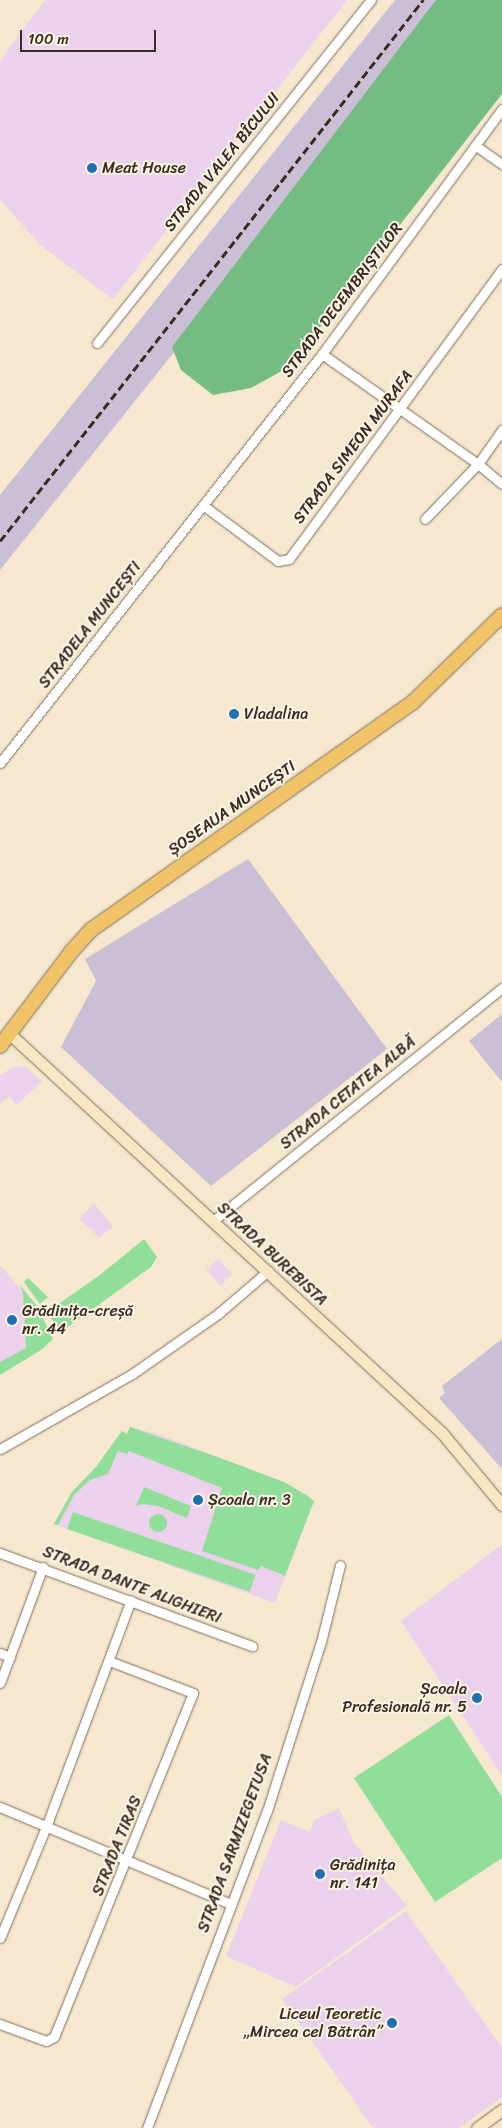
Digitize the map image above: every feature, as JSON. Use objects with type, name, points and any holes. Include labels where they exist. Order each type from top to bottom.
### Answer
[{"type":"main road","name":"ȘOSEAUA MUNCEȘTI","points":[[0,1046],[11,1035],[71,952],[103,920],[413,702],[497,629],[502,615]]},
{"type":"main road","name":"STRADA BUREBISTA","points":[[11,1035],[442,1433],[502,1505]]},
{"type":"main road","points":[[477,2128],[502,2110]]},
{"type":"street","name":"STRADA VALEA BÎCULUI","points":[[97,343],[371,0]]},
{"type":"street","name":"STRADA DECEMBRIȘTILOR","points":[[204,506],[322,354],[502,109]]},
{"type":"street","points":[[476,146],[502,164]]},
{"type":"street","name":"STRADA SIMEON MURAFA","points":[[204,506],[278,560],[289,559],[502,269]]},
{"type":"street","points":[[322,354],[399,411],[478,464],[502,484]]},
{"type":"street","points":[[425,519],[478,464],[502,430]]},
{"type":"street","name":"STRADELA MUNCEȘTI","points":[[0,763],[204,506]]},
{"type":"street","name":"STRADA CETATEA ALBĂ","points":[[213,1222],[502,988]]},
{"type":"street","points":[[0,1449],[132,1374],[219,1313],[268,1272]]},
{"type":"street","name":"STRADA DANTE ALIGHIERI","points":[[0,1553],[43,1567],[252,1646]]},
{"type":"street","name":"STRADA SARMIZEGETUSA","points":[[147,2128],[266,1811],[308,1684],[340,1566]]},
{"type":"street","points":[[0,1683],[43,1567]]},
{"type":"street","points":[[0,1938],[46,1827],[131,1600]]},
{"type":"street","points":[[0,1653],[10,1657]]},
{"type":"street","name":"STRADA TIRAS","points":[[0,2024],[46,2041],[54,2037],[127,1862],[193,1693],[109,1660]]},
{"type":"street","points":[[0,1807],[127,1862],[231,1904]]},
{"type":"shaded area","points":[[45,0],[347,0],[113,299],[40,245],[0,199],[0,61]]},
{"type":"shaded area","points":[[395,0],[448,0],[326,162],[0,570],[0,495]]},
{"type":"shaded area","points":[[248,859],[387,1049],[211,1186],[61,1047],[96,981],[85,959]]},
{"type":"shaded area","points":[[502,1014],[502,1082],[469,1041]]},
{"type":"shaded area","points":[[15,1066],[26,1067],[42,1081],[16,1106],[10,1096],[0,1104],[0,1075]]},
{"type":"shaded area","points":[[94,1203],[113,1227],[99,1237],[79,1219]]},
{"type":"shaded area","points":[[218,1259],[232,1274],[221,1285],[206,1270]]},
{"type":"shaded area","name":"Grădinița-creșă nr. 44","points":[[0,1265],[23,1292],[26,1348],[0,1362]]},
{"type":"shaded area","points":[[502,1339],[502,1469],[439,1398],[445,1393],[442,1386]]},
{"type":"shaded area","points":[[130,1427],[160,1435],[283,1482],[314,1501],[275,1603],[54,1524],[72,1492],[96,1467],[122,1431],[127,1434]]},
{"type":"shaded area","name":"Școala Profesională nr. 5","points":[[502,1546],[502,1776],[401,1621]]},
{"type":"shaded area","name":"Grădinița nr. 141","points":[[339,1808],[354,1843],[407,1906],[296,1987],[226,1956],[281,1820],[310,1832],[314,1820]]},
{"type":"shaded area","name":"Liceul Teoretic „Mircea cel Bătrân”","points":[[406,1911],[502,2048],[502,2097],[459,2128],[373,2128],[282,1999]]},
{"type":"green space","points":[[436,0],[502,0],[502,94],[289,367],[251,388],[213,395],[181,370],[172,347]]},
{"type":"green space","points":[[144,1239],[157,1257],[151,1267],[61,1332],[47,1312],[100,1275]]},
{"type":"green space","points":[[28,1278],[48,1297],[40,1304],[24,1282]]},
{"type":"green space","points":[[19,1284],[37,1306],[53,1339],[41,1350],[0,1375],[0,1362],[26,1348],[23,1292]]},
{"type":"green space","points":[[130,1427],[284,1482],[314,1501],[285,1576],[261,1566],[258,1570],[202,1551],[222,1488],[129,1451],[127,1454],[118,1451],[108,1474],[90,1480],[74,1495],[58,1525],[54,1524],[72,1492],[96,1467],[122,1431],[127,1434]]},
{"type":"green space","points":[[144,1487],[191,1506],[187,1518],[158,1506],[143,1504],[136,1506]]},
{"type":"green space","points":[[73,1512],[255,1575],[250,1592],[67,1529]]},
{"type":"green space","points":[[158,1514],[164,1517],[167,1523],[164,1529],[158,1532],[152,1529],[149,1523],[152,1517]]},
{"type":"green space","points":[[449,1715],[502,1797],[502,1858],[435,1902],[354,1778]]},
{"type":"railway","points":[[0,541],[423,0]]},
{"type":"place","name":"Meat House","points":[[92,168]]},
{"type":"place","name":"Vladalina","points":[[234,714]]},
{"type":"place","name":"Grădinița-creșă nr. 44","points":[[12,1320]]},
{"type":"place","name":"Școala nr. 3","points":[[198,1500]]},
{"type":"place","name":"Școala Profesională nr. 5","points":[[477,1698]]},
{"type":"place","name":"Grădinița nr. 141","points":[[320,1874]]},
{"type":"place","name":"Liceul Teoretic „Mircea cel Bătrân”","points":[[392,2023]]}]
